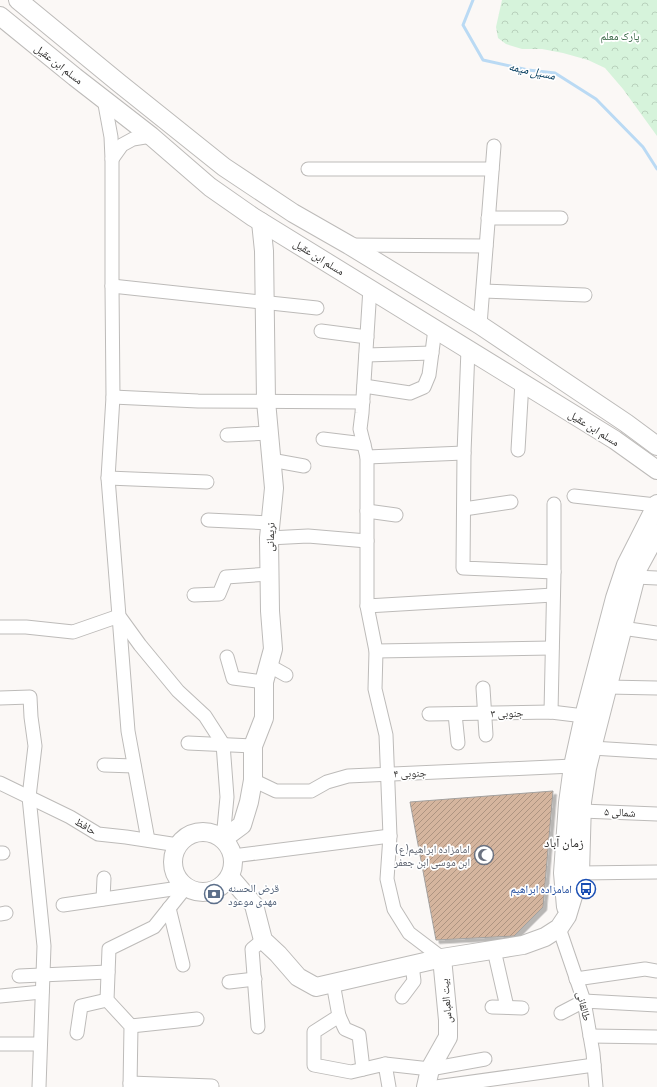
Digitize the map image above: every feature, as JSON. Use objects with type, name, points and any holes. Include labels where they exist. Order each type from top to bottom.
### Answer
[{"type":"street","name":"مسلم ابن عقیل","points":[[18,0],[224,167],[293,213],[349,245],[480,325],[657,446]]},
{"type":"street","name":"مسلم ابن عقیل","points":[[0,16],[151,136],[210,187],[261,222],[615,440],[657,470]]},
{"type":"street","points":[[104,98],[111,137],[112,159],[113,397],[108,478],[128,730],[148,840]]},
{"type":"street","points":[[112,159],[122,145],[133,139],[151,136]]},
{"type":"street","points":[[480,325],[494,146]]},
{"type":"street","points":[[210,187],[224,167]]},
{"type":"street","points":[[308,169],[492,169]]},
{"type":"street","points":[[488,218],[561,218]]},
{"type":"street","name":"نریمانی","points":[[223,839],[242,825],[249,802],[253,780],[253,746],[264,718],[266,674],[273,649],[270,611],[270,530],[274,488],[266,401],[264,251],[261,222]]},
{"type":"street","points":[[349,245],[486,246]]},
{"type":"street","points":[[112,286],[317,308]]},
{"type":"street","points":[[370,288],[360,429],[367,457],[367,606],[376,651],[375,689],[386,735],[390,836],[388,879],[394,909],[409,933],[442,958]]},
{"type":"street","points":[[483,291],[585,295]]},
{"type":"street","points":[[364,386],[410,393],[424,387],[430,375],[436,329]]},
{"type":"street","points":[[321,331],[367,337]]},
{"type":"street","points":[[468,349],[464,453],[463,568],[554,572]]},
{"type":"street","points":[[366,355],[432,353]]},
{"type":"street","points":[[518,450],[522,382]]},
{"type":"street","points":[[113,397],[198,401],[363,402]]},
{"type":"street","points":[[615,440],[626,424]]},
{"type":"street","points":[[227,435],[269,434]]},
{"type":"street","points":[[322,439],[364,444]]},
{"type":"street","points":[[367,457],[464,453]]},
{"type":"street","points":[[272,460],[304,466]]},
{"type":"street","points":[[108,478],[206,482]]},
{"type":"street","points":[[563,922],[563,873],[568,803],[573,766],[584,716],[615,598],[626,565],[657,504],[574,496]]},
{"type":"street","points":[[464,509],[511,502]]},
{"type":"street","points":[[551,712],[554,595],[554,504]]},
{"type":"street","points":[[367,511],[396,515]]},
{"type":"street","points":[[208,520],[308,536],[367,541]]},
{"type":"street","points":[[230,877],[254,905],[263,940],[278,954],[298,977],[316,986],[442,958],[522,945],[545,937],[563,922],[580,874],[582,811],[587,768],[635,577],[638,568],[657,533]]},
{"type":"street","points":[[194,595],[219,594],[226,577],[270,574]]},
{"type":"street","points":[[635,577],[657,578]]},
{"type":"street","points":[[367,606],[554,595]]},
{"type":"street","points":[[0,627],[26,627],[73,632],[118,616]]},
{"type":"street","points":[[118,616],[140,646],[178,691],[205,716],[223,744],[227,797],[223,839]]},
{"type":"street","points":[[622,628],[657,633]]},
{"type":"street","points":[[376,651],[552,648]]},
{"type":"street","points":[[227,657],[233,678],[266,674],[286,675]]},
{"type":"street","points":[[607,687],[657,688]]},
{"type":"street","points":[[483,688],[486,735]]},
{"type":"street","points":[[0,698],[30,697],[35,746],[29,797],[44,946],[38,1087]]},
{"type":"street","name":"۳ جنوبی","points":[[429,714],[551,712],[584,716]]},
{"type":"street","points":[[455,714],[458,743]]},
{"type":"street","points":[[188,743],[253,746]]},
{"type":"street","points":[[592,748],[657,752]]},
{"type":"street","points":[[104,765],[134,766]]},
{"type":"street","name":"۴ جنوبی","points":[[253,780],[276,791],[311,791],[327,782],[348,776],[573,766]]},
{"type":"street","name":"حافظ","points":[[0,783],[70,817],[98,834],[178,845]]},
{"type":"street","name":"۵ شمالی","points":[[582,811],[657,814]]},
{"type":"street","points":[[63,905],[186,888],[205,892],[215,890],[224,885],[230,877],[234,867],[230,847],[223,839],[214,834],[203,832],[185,838],[178,845],[174,854],[173,863],[179,881],[186,888]]},
{"type":"street","points":[[233,856],[390,836]]},
{"type":"street","points":[[580,874],[657,872]]},
{"type":"street","points":[[103,899],[104,878]]},
{"type":"street","points":[[186,888],[154,927],[109,949],[107,1000],[130,1026],[130,1085],[212,1086]]},
{"type":"street","points":[[170,908],[183,965]]},
{"type":"street","name":"طالقانی","points":[[563,922],[576,979],[584,1001],[596,1087]]},
{"type":"street","points":[[258,1027],[252,949],[263,940]]},
{"type":"street","points":[[494,950],[507,1007]]},
{"type":"street","name":"بیت العباس","points":[[426,1087],[430,1069],[448,1037],[448,1020],[442,958]]},
{"type":"street","points":[[402,997],[414,981],[412,965]]},
{"type":"street","points":[[576,979],[645,969],[657,971]]},
{"type":"street","points":[[19,976],[108,972]]},
{"type":"street","points":[[229,982],[255,979]]},
{"type":"street","points":[[333,983],[339,1016],[345,1030],[359,1034],[363,1069]]},
{"type":"street","points":[[0,996],[42,992]]},
{"type":"street","points":[[77,1033],[80,1006],[107,1000]]},
{"type":"street","points":[[561,1013],[584,1001],[657,1005]]},
{"type":"street","points":[[492,1007],[522,1008]]},
{"type":"street","points":[[339,1016],[314,1032],[314,1065],[351,1072],[385,1064],[430,1069],[485,1059]]},
{"type":"street","points":[[130,1026],[197,1019]]},
{"type":"street","points":[[590,1036],[657,1036]]},
{"type":"street","points":[[0,1044],[40,1044]]},
{"type":"street","points":[[385,1064],[389,1087]]},
{"type":"street","points":[[436,1087],[594,1064]]},
{"type":"green space","name":"پارک معلم","points":[[502,0],[657,0],[657,136],[623,89],[605,68],[588,60],[563,53],[542,49],[522,49],[506,44],[498,38],[496,27]]},
{"type":"building","name":"(ع)امامزاده ابراهیم ابن موسی ابن جعفر","points":[[553,791],[543,907],[514,936],[436,940],[410,802]]},
{"type":"waterway","name":"مسیل میمه","points":[[473,0],[463,25],[483,60],[528,70],[555,73],[596,99],[643,147],[657,169]]},
{"type":"place","name":"(ع)امامزاده ابراهیم ابن موسی ابن جعفر","points":[[484,855]]},
{"type":"place","name":"امامزاده ابراهیم","points":[[586,889]]},
{"type":"place","name":"قرض الحسنه مهدی موعود","points":[[214,894]]},
{"type":"district","name":"زمان آباد","points":[[564,842]]}]
